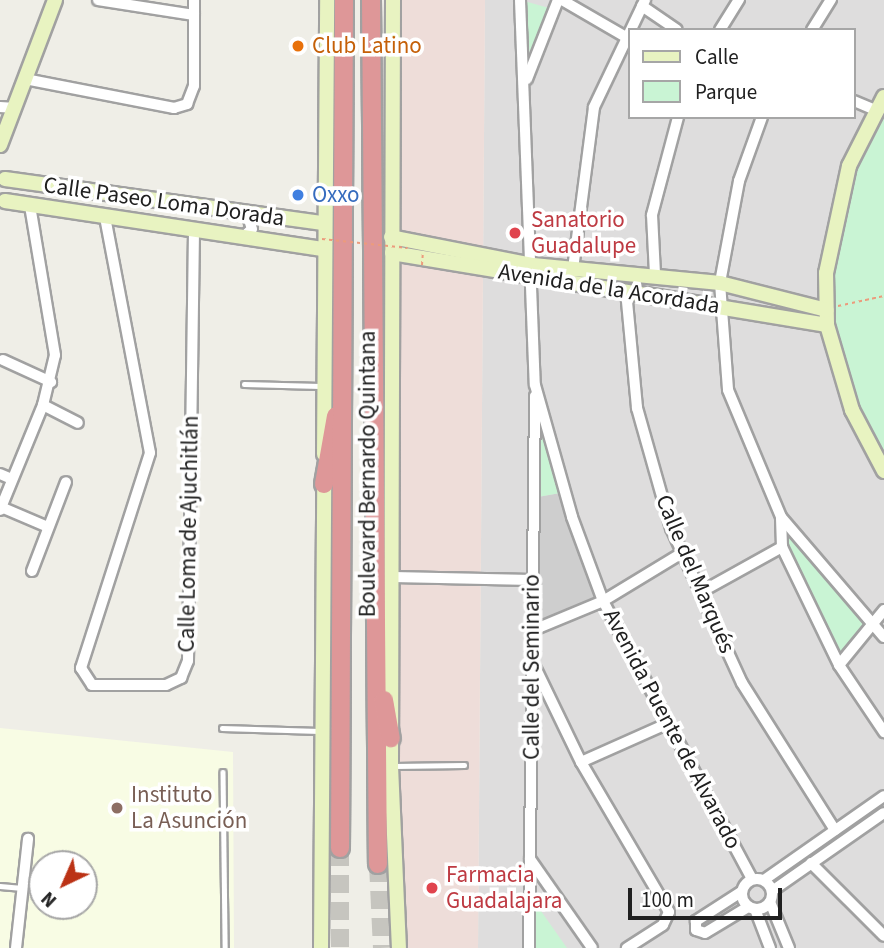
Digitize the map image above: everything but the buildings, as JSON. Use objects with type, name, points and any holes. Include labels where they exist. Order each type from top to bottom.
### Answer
[{"type":"highway","name":"Boulevard Bernardo Quintana","points":[[340,848],[347,326],[344,0]]},
{"type":"highway","name":"Boulevard Bernardo Quintana","points":[[373,0],[371,27],[378,864]]},
{"type":"highway","points":[[324,484],[347,326]]},
{"type":"highway","points":[[376,493],[382,512],[383,695],[391,738]]},
{"type":"street","points":[[0,145],[7,108],[25,79],[55,0]]},
{"type":"street","points":[[98,0],[194,15]]},
{"type":"street","points":[[25,79],[174,108],[187,104],[194,86],[194,0]]},
{"type":"street","name":"Boulevard Bernardo Quintana","points":[[321,948],[324,484],[322,244],[327,0]]},
{"type":"street","name":"Boulevard Bernardo Quintana","points":[[393,0],[391,766],[398,948]]},
{"type":"street","name":"Avenida Puente de Alvarado","points":[[520,0],[526,82],[535,385],[603,601],[664,725],[752,879]]},
{"type":"street","points":[[526,82],[560,0],[624,36]]},
{"type":"street","points":[[721,28],[739,0]]},
{"type":"street","points":[[813,28],[831,0]]},
{"type":"street","points":[[629,28],[644,3],[675,28]]},
{"type":"street","points":[[573,269],[594,107],[628,29]]},
{"type":"street","points":[[884,97],[880,110],[849,166],[825,274],[852,411],[884,471]]},
{"type":"street","points":[[856,102],[880,110]]},
{"type":"street","points":[[655,274],[652,215],[677,119]]},
{"type":"street","points":[[761,119],[739,181],[720,283],[728,390],[781,517],[884,636]]},
{"type":"street","points":[[2,176],[2,204]]},
{"type":"street","name":"Calle Paseo Loma Dorada","points":[[2,176],[247,214],[323,223]]},
{"type":"street","name":"Calle Paseo Loma Dorada","points":[[2,204],[30,205],[242,239],[322,244]]},
{"type":"street","points":[[30,205],[55,355],[51,382],[43,405],[1,508],[48,527]]},
{"type":"street","points":[[242,239],[252,229],[247,214]]},
{"type":"street","name":"Calle Loma de Ajuchitlán","points":[[105,217],[150,453],[81,668],[92,685],[166,685],[181,678],[188,661],[194,231]]},
{"type":"street","name":"Avenida de la Acordada","points":[[391,237],[625,291],[722,307],[832,316]]},
{"type":"street","name":"Avenida de la Acordada","points":[[392,253],[533,271],[573,269],[655,274],[720,283],[832,316]]},
{"type":"street","name":"Calle del Marqués","points":[[625,291],[637,408],[652,472],[682,552],[742,683],[835,830]]},
{"type":"street","points":[[3,360],[51,382]]},
{"type":"street","name":"Calle del Seminario","points":[[528,948],[534,663],[531,631],[535,385]]},
{"type":"street","points":[[43,405],[78,423]]},
{"type":"street","points":[[0,474],[12,479]]},
{"type":"street","points":[[32,571],[65,482]]},
{"type":"street","points":[[781,517],[782,547],[839,665],[884,732]]},
{"type":"street","points":[[701,592],[782,547]]},
{"type":"street","points":[[531,631],[603,601],[682,552]]},
{"type":"street","points":[[393,576],[532,580]]},
{"type":"street","points":[[839,665],[884,610]]},
{"type":"street","points":[[534,663],[581,762],[669,919],[627,948]]},
{"type":"street","points":[[581,762],[664,725]]},
{"type":"street","points":[[884,796],[764,880],[752,879],[741,892],[696,921],[696,929],[705,933],[771,897],[811,863],[884,813]]},
{"type":"street","points":[[16,948],[28,839]]},
{"type":"street","points":[[530,858],[592,948]]},
{"type":"street","points":[[811,863],[884,936]]},
{"type":"street","points":[[764,880],[789,948]]},
{"type":"street","points":[[741,892],[752,908],[770,948]]},
{"type":"lane","points":[[244,384],[323,387]]},
{"type":"lane","points":[[222,728],[322,731]]},
{"type":"lane","points":[[391,766],[464,765]]},
{"type":"lane","points":[[223,772],[225,948]]},
{"type":"lane","points":[[0,886],[23,888]]},
{"type":"path","points":[[322,244],[408,248]]},
{"type":"path","points":[[422,265],[424,251]]},
{"type":"path","points":[[835,296],[832,316],[884,296]]},
{"type":"shaded area","points":[[393,0],[485,0],[478,948],[398,948]]},
{"type":"shaded area","points":[[485,0],[884,0],[884,948],[478,948]]},
{"type":"shaded area","points":[[566,492],[603,601],[531,631],[532,498]]},
{"type":"shaded area","name":"Instituto La Asunción","points":[[0,728],[233,752],[234,948],[0,948]]},
{"type":"green space","points":[[524,1],[549,8],[530,55]]},
{"type":"green space","points":[[884,97],[884,467],[852,410],[827,325],[826,273],[849,166]]},
{"type":"green space","points":[[535,385],[566,492],[532,498]]},
{"type":"green space","points":[[781,517],[871,624],[839,665],[782,547]]},
{"type":"green space","points":[[529,894],[567,948],[528,948]]},
{"type":"tunnel","points":[[340,848],[340,948]]},
{"type":"tunnel","points":[[378,864],[382,948]]},
{"type":"place","name":"Club Latino","points":[[298,46]]},
{"type":"place","name":"Oxxo","points":[[298,195]]},
{"type":"place","name":"Sanatorio Guadalupe","points":[[515,233]]},
{"type":"place","name":"Instituto La Asunción","points":[[117,808]]},
{"type":"place","name":"Farmacia Guadalajara","points":[[432,888]]}]
